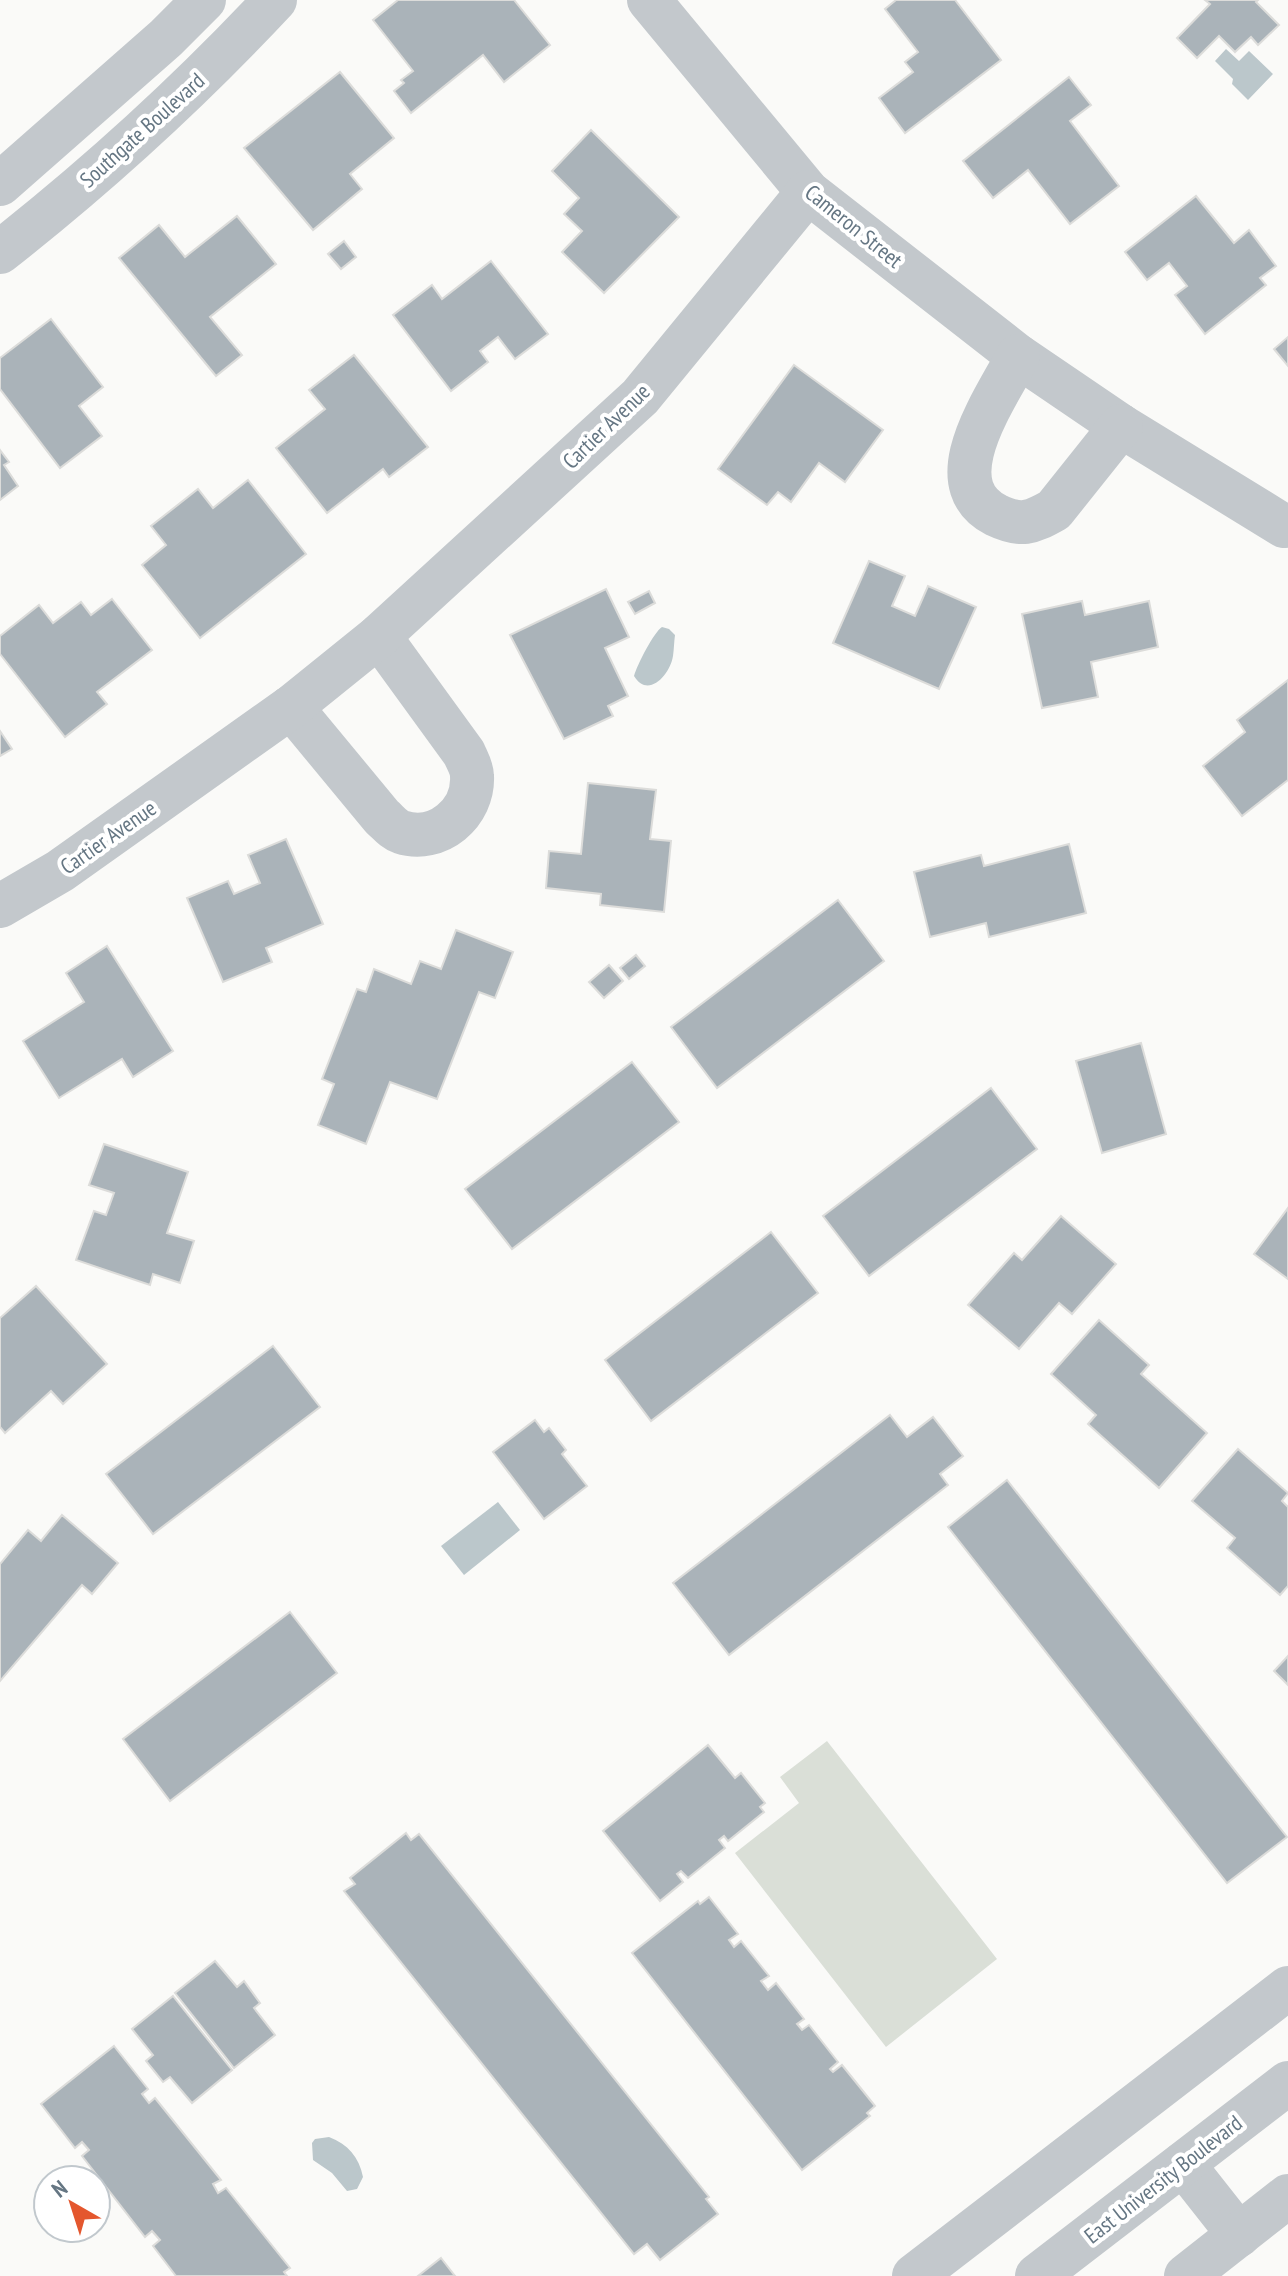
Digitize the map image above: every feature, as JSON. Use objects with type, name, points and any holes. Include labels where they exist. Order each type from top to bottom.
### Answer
[{"type":"street","points":[[0,184],[166,38],[204,0]]},
{"type":"street","name":"Southgate Boulevard","points":[[0,252],[58,206],[203,76],[275,0]]},
{"type":"street","name":"Cameron Street","points":[[649,0],[808,192],[1018,356],[1121,426],[1284,526]]},
{"type":"street","name":"Cartier Avenue","points":[[0,906],[60,871],[291,707],[379,636],[640,397],[808,192]]},
{"type":"street","points":[[1018,356],[982,426],[968,469],[971,487],[989,511],[1015,523],[1038,519],[1054,510],[1121,426]]},
{"type":"street","points":[[291,707],[382,817],[398,832],[417,834],[448,826],[468,801],[472,773],[464,753],[379,636]]},
{"type":"street","points":[[914,2276],[1288,1988]]},
{"type":"street","name":"East University Boulevard","points":[[1037,2276],[1288,2083]]},
{"type":"street","points":[[1183,2164],[1239,2235]]},
{"type":"street","points":[[1186,2276],[1288,2196]]},
{"type":"shaded area","points":[[1226,49],[1239,61],[1249,51],[1273,74],[1248,100],[1215,61]]},
{"type":"shaded area","points":[[662,627],[675,635],[671,663],[658,682],[652,685],[640,683],[634,676],[646,649]]},
{"type":"shaded area","points":[[498,1502],[520,1530],[464,1575],[441,1546]]},
{"type":"shaded area","points":[[827,1741],[997,1959],[886,2047],[735,1853],[799,1803],[780,1777]]},
{"type":"shaded area","points":[[329,2137],[347,2147],[359,2163],[363,2177],[357,2189],[347,2191],[332,2173],[313,2160],[312,2143],[315,2139]]},
{"type":"building","points":[[398,0],[514,0],[550,45],[504,82],[483,55],[411,113],[394,91],[404,83],[401,80],[413,71],[373,20]]},
{"type":"building","points":[[896,0],[955,0],[1001,60],[905,133],[879,98],[913,72],[905,62],[918,52],[885,9]]},
{"type":"building","points":[[1205,0],[1258,0],[1256,2],[1279,25],[1258,45],[1251,37],[1235,52],[1219,36],[1197,58],[1177,38],[1210,4]]},
{"type":"building","points":[[340,72],[394,138],[350,174],[362,189],[313,230],[244,148]]},
{"type":"building","points":[[1069,77],[1091,105],[1070,121],[1119,186],[1070,224],[1028,170],[993,198],[963,161]]},
{"type":"building","points":[[591,130],[679,217],[604,293],[562,252],[582,231],[564,214],[579,198],[552,171]]},
{"type":"building","points":[[1196,196],[1234,243],[1249,230],[1276,266],[1260,278],[1266,285],[1205,334],[1175,295],[1187,286],[1169,263],[1147,280],[1125,252]]},
{"type":"building","points":[[237,216],[276,264],[210,317],[242,355],[216,376],[119,258],[159,225],[185,257]]},
{"type":"building","points":[[344,241],[356,257],[341,269],[328,254]]},
{"type":"building","points":[[491,261],[548,334],[515,359],[498,337],[480,351],[488,362],[451,391],[393,315],[432,285],[442,299]]},
{"type":"building","points":[[51,319],[103,387],[79,406],[102,436],[60,468],[0,389],[0,358]]},
{"type":"building","points":[[1288,337],[1288,366],[1274,349]]},
{"type":"building","points":[[354,355],[428,447],[389,477],[383,469],[327,513],[276,448],[325,409],[309,390]]},
{"type":"building","points":[[794,365],[883,430],[845,482],[819,463],[791,502],[778,492],[767,505],[718,469]]},
{"type":"building","points":[[0,450],[9,462],[4,465],[18,486],[0,500]]},
{"type":"building","points":[[248,480],[306,554],[200,638],[142,565],[166,545],[151,526],[198,489],[213,508]]},
{"type":"building","points":[[869,561],[905,576],[892,606],[915,616],[928,586],[976,607],[939,689],[833,643]]},
{"type":"building","points":[[606,589],[629,637],[605,648],[628,696],[608,706],[613,716],[564,739],[510,635]]},
{"type":"building","points":[[649,591],[655,603],[635,614],[628,602]]},
{"type":"building","points":[[112,599],[152,650],[97,692],[107,704],[65,737],[0,654],[0,636],[39,605],[53,623],[81,602],[91,615]]},
{"type":"building","points":[[1082,601],[1085,615],[1149,601],[1158,647],[1091,662],[1098,697],[1042,708],[1022,614]]},
{"type":"building","points":[[1288,680],[1288,780],[1242,816],[1203,766],[1245,732],[1237,720]]},
{"type":"building","points":[[0,731],[12,749],[0,756]]},
{"type":"building","points":[[588,783],[656,790],[650,839],[671,841],[664,912],[600,905],[601,894],[546,888],[549,851],[581,854]]},
{"type":"building","points":[[286,839],[323,924],[266,948],[272,962],[223,982],[187,898],[228,881],[234,894],[260,883],[248,855]]},
{"type":"building","points":[[1069,844],[1086,913],[989,937],[986,923],[930,937],[914,872],[981,855],[984,866]]},
{"type":"building","points":[[838,900],[884,961],[717,1088],[671,1027]]},
{"type":"building","points":[[456,930],[513,952],[495,998],[479,992],[437,1099],[390,1082],[366,1144],[318,1125],[334,1084],[322,1079],[357,989],[366,992],[374,969],[411,984],[420,961],[441,969]]},
{"type":"building","points":[[107,946],[173,1051],[133,1077],[122,1059],[59,1098],[23,1041],[84,1002],[66,973]]},
{"type":"building","points":[[636,955],[645,966],[629,979],[620,968]]},
{"type":"building","points":[[609,965],[623,981],[604,998],[589,982]]},
{"type":"building","points":[[1141,1043],[1166,1134],[1102,1153],[1076,1061]]},
{"type":"building","points":[[632,1062],[679,1122],[512,1249],[465,1189]]},
{"type":"building","points":[[991,1088],[1037,1149],[869,1276],[823,1216]]},
{"type":"building","points":[[104,1144],[188,1172],[167,1233],[194,1241],[180,1283],[153,1274],[150,1285],[76,1260],[94,1211],[106,1215],[114,1193],[89,1185]]},
{"type":"building","points":[[1288,1208],[1288,1279],[1254,1254]]},
{"type":"building","points":[[1061,1216],[1116,1264],[1072,1314],[1059,1303],[1019,1349],[968,1305],[1014,1253],[1022,1260]]},
{"type":"building","points":[[771,1232],[818,1293],[651,1421],[605,1360]]},
{"type":"building","points":[[36,1286],[107,1364],[63,1404],[51,1391],[5,1433],[0,1427],[0,1318]]},
{"type":"building","points":[[1099,1320],[1149,1365],[1141,1374],[1207,1433],[1159,1488],[1088,1424],[1096,1415],[1051,1374]]},
{"type":"building","points":[[273,1346],[320,1407],[153,1534],[106,1474]]},
{"type":"building","points":[[890,1415],[907,1437],[933,1417],[963,1456],[940,1474],[948,1485],[729,1655],[673,1583]]},
{"type":"building","points":[[535,1420],[544,1432],[549,1428],[566,1450],[562,1454],[587,1486],[544,1519],[493,1452]]},
{"type":"building","points":[[1238,1449],[1288,1493],[1282,1501],[1288,1507],[1288,1586],[1280,1595],[1227,1548],[1235,1538],[1192,1501]]},
{"type":"building","points":[[1007,1480],[1287,1837],[1227,1883],[948,1527]]},
{"type":"building","points":[[62,1515],[118,1563],[92,1594],[82,1585],[0,1681],[0,1564],[28,1530],[41,1541]]},
{"type":"building","points":[[290,1612],[337,1673],[170,1801],[123,1739]]},
{"type":"building","points":[[1288,1656],[1288,1685],[1274,1671]]},
{"type":"building","points":[[708,1745],[735,1778],[741,1773],[765,1803],[760,1807],[764,1812],[728,1841],[724,1836],[719,1840],[725,1848],[688,1878],[681,1871],[677,1874],[683,1882],[660,1901],[603,1831]]},
{"type":"building","points":[[406,1833],[411,1840],[419,1834],[709,2197],[706,2199],[718,2214],[660,2260],[647,2244],[634,2254],[344,1891],[355,1884],[350,1878]]},
{"type":"building","points":[[709,1897],[738,1934],[729,1940],[734,1947],[741,1941],[769,1976],[761,1981],[768,1990],[776,1983],[804,2019],[797,2024],[802,2030],[809,2025],[838,2062],[830,2069],[833,2072],[842,2065],[875,2106],[867,2113],[870,2116],[802,2170],[632,1953],[698,1901],[700,1904]]},
{"type":"building","points":[[215,1961],[237,1987],[244,1981],[260,2003],[254,2008],[275,2035],[234,2068],[175,1993]]},
{"type":"building","points":[[173,1996],[232,2070],[192,2103],[170,2077],[163,2082],[146,2061],[153,2055],[132,2029]]},
{"type":"building","points":[[114,2046],[148,2089],[142,2094],[149,2103],[155,2098],[221,2180],[213,2184],[218,2193],[226,2188],[290,2268],[284,2272],[287,2276],[176,2276],[153,2246],[160,2240],[152,2231],[145,2237],[112,2195],[112,2164],[88,2164],[82,2156],[89,2150],[82,2142],[75,2148],[41,2104]]},
{"type":"building","points":[[441,2258],[455,2276],[418,2276]]}]
